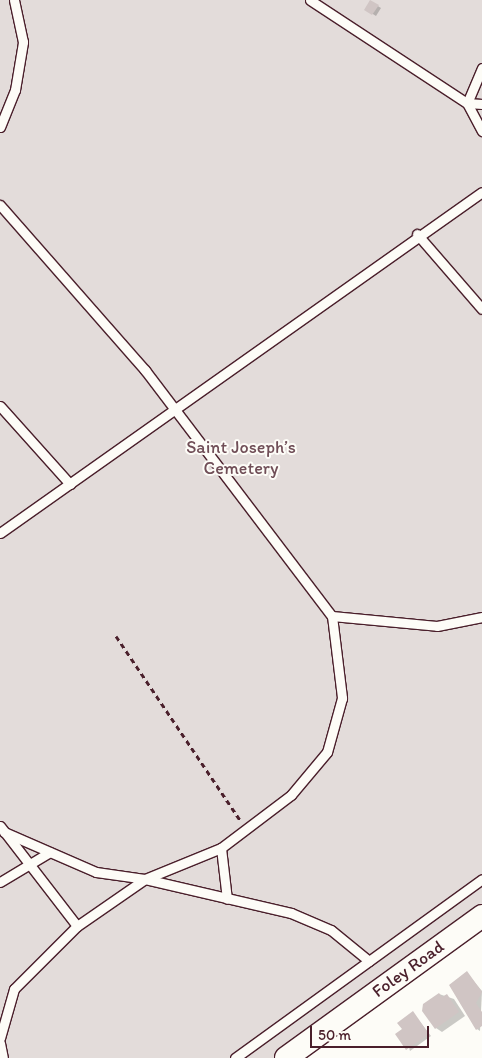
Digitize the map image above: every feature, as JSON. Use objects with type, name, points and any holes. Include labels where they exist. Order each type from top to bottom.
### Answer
[{"type":"street","name":"Foley Road","points":[[286,1058],[482,916]]},
{"type":"lane","points":[[310,0],[467,103],[482,131]]},
{"type":"lane","points":[[0,127],[15,90],[23,42],[17,2]]},
{"type":"lane","points":[[467,103],[482,68]]},
{"type":"lane","points":[[467,103],[482,104]]},
{"type":"lane","points":[[0,533],[175,410],[417,234],[482,192]]},
{"type":"lane","points":[[0,205],[175,410],[332,616],[342,698],[328,752],[290,795],[247,831],[221,848],[145,879],[77,926],[14,989],[0,1038]]},
{"type":"lane","points":[[417,234],[482,309]]},
{"type":"lane","points":[[0,406],[70,484]]},
{"type":"lane","points":[[332,616],[437,626],[482,617]]},
{"type":"lane","points":[[2,829],[96,872],[145,879],[291,913],[323,927],[369,961]]},
{"type":"lane","points":[[2,829],[77,926]]},
{"type":"lane","points":[[221,848],[227,899]]},
{"type":"lane","points":[[0,882],[27,862],[50,852]]},
{"type":"lane","points":[[235,1058],[482,879]]},
{"type":"lane","points":[[0,1043],[3,1058]]},
{"type":"path","points":[[116,636],[247,831]]},
{"type":"green space","name":"Saint Joseph’s Cemetery","points":[[0,0],[482,0],[482,916],[286,1058],[0,1058]]},
{"type":"building","points":[[370,0],[379,5],[372,15],[364,10]]},
{"type":"building","points":[[467,971],[482,992],[476,1003],[482,1012],[482,1026],[476,1030],[449,985]]},
{"type":"building","points":[[439,993],[442,997],[447,994],[459,1012],[435,1029],[422,1011],[423,1004]]},
{"type":"building","points":[[413,1011],[429,1034],[406,1050],[395,1034],[402,1029],[397,1023]]}]
